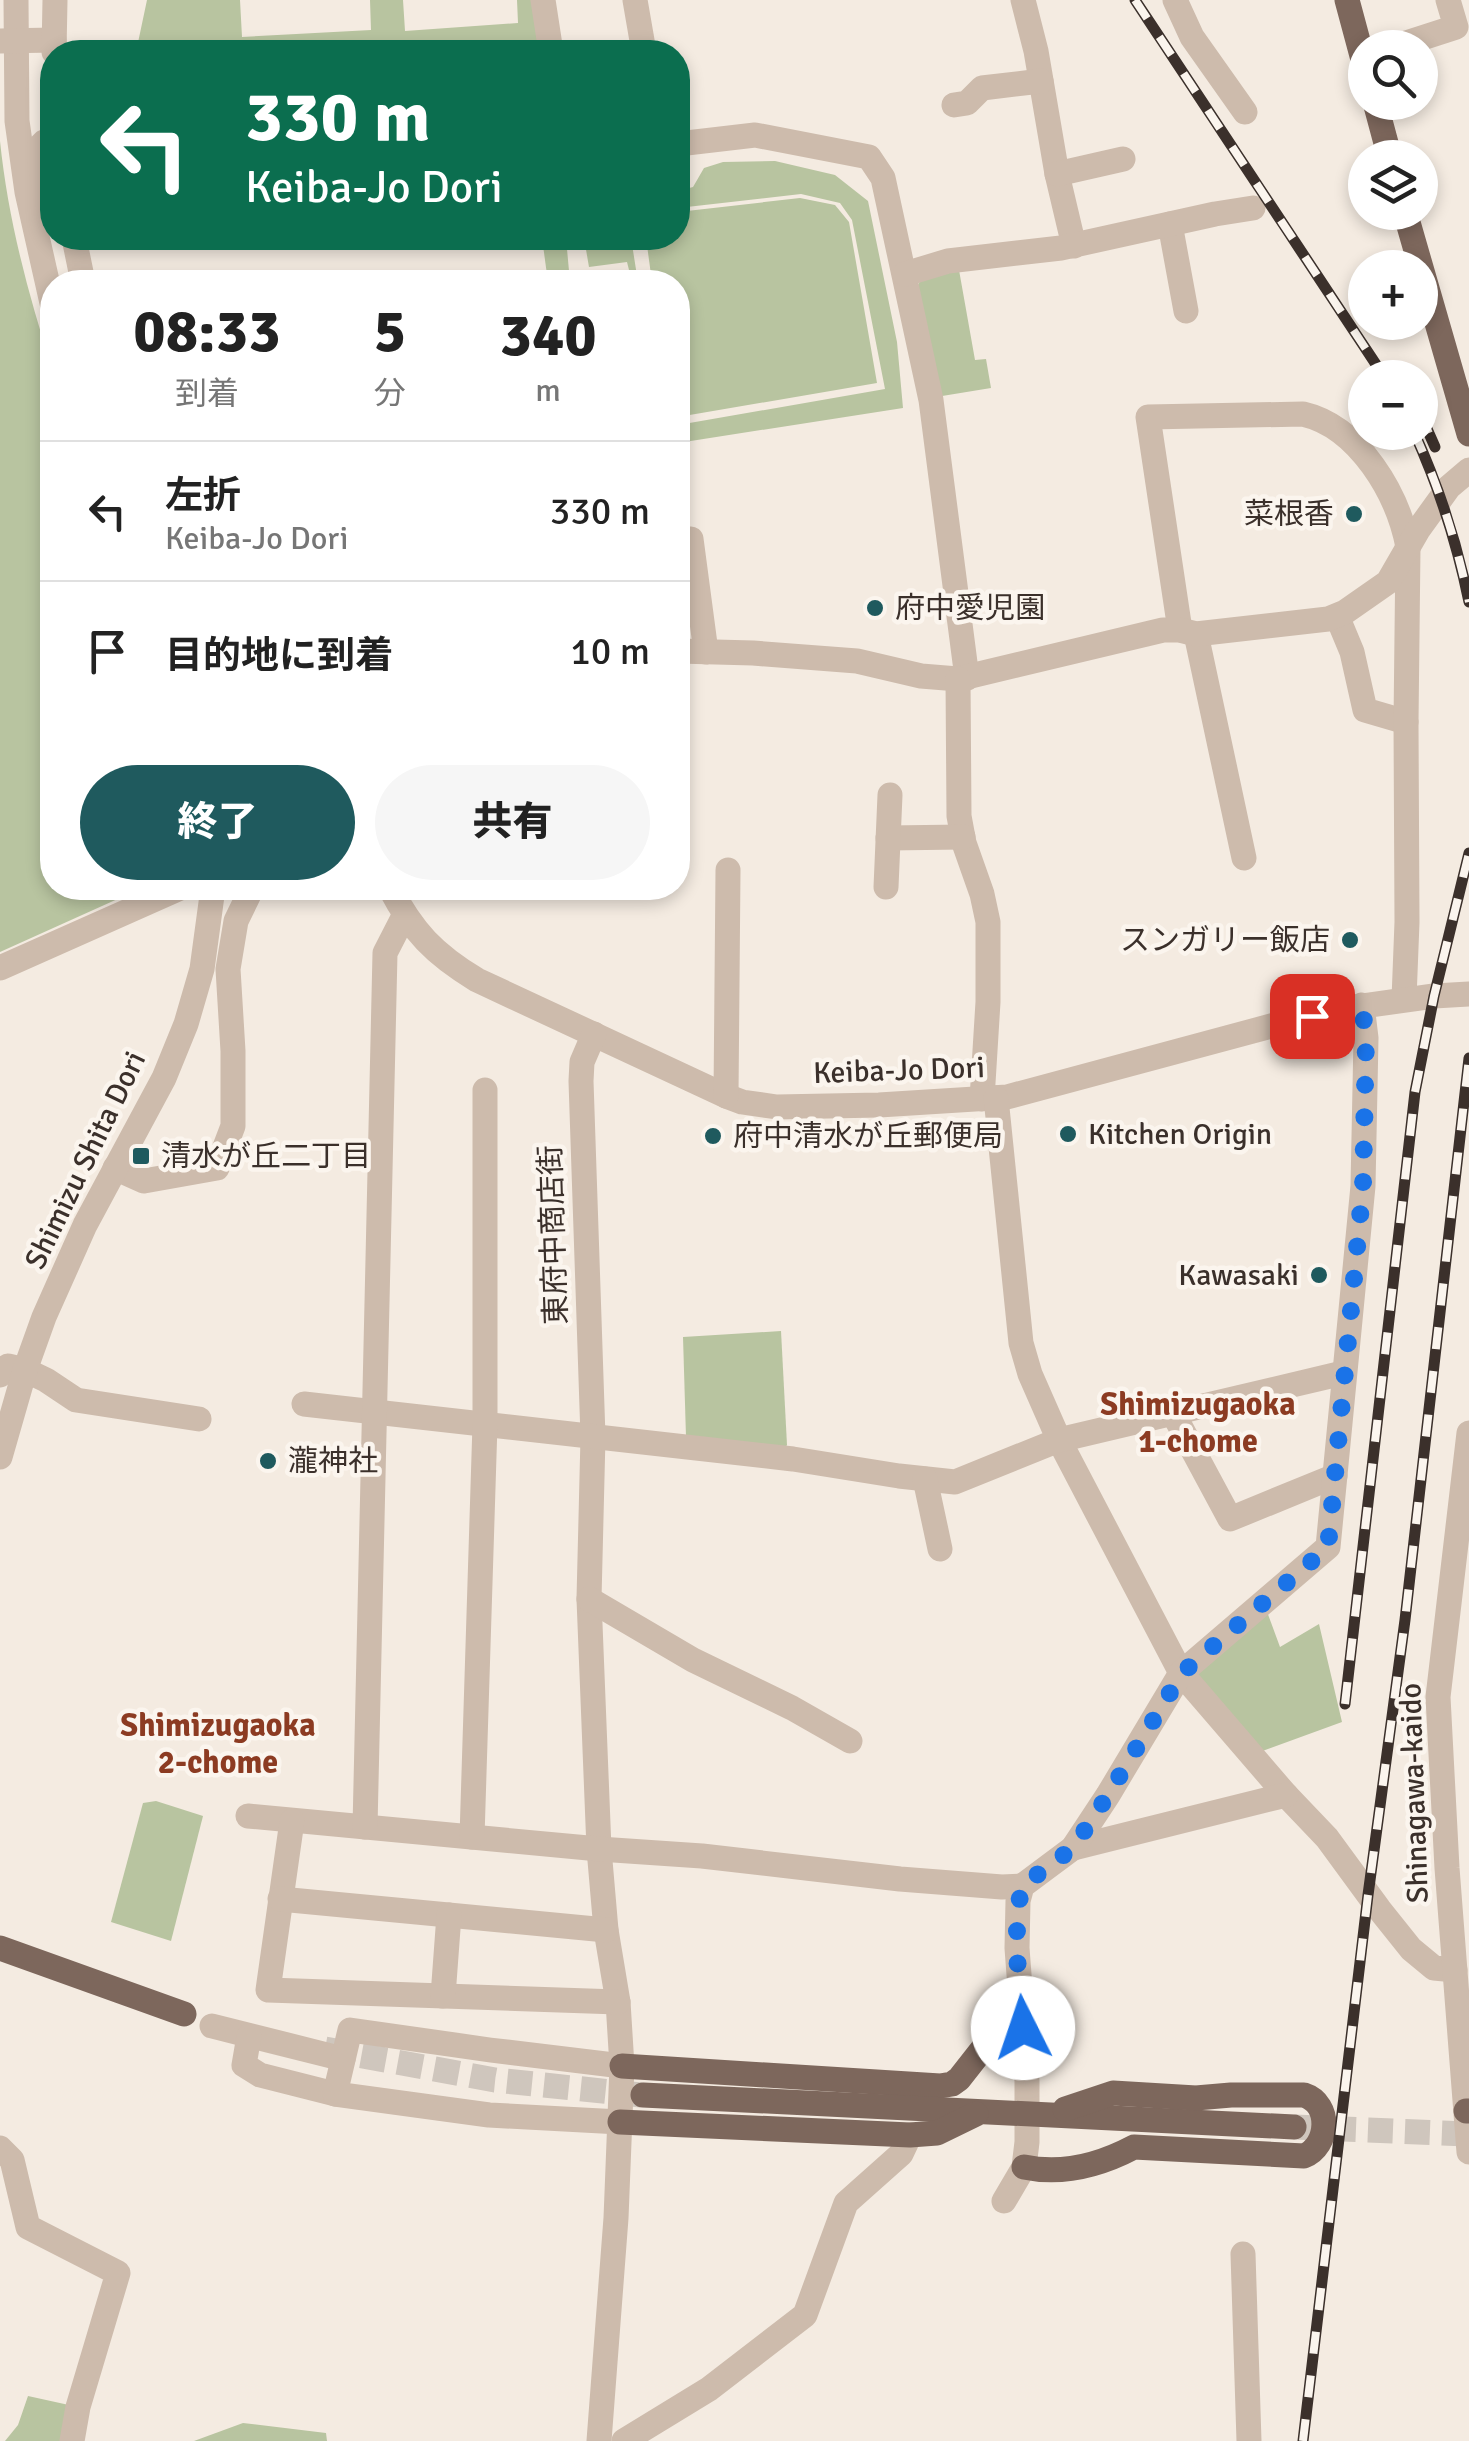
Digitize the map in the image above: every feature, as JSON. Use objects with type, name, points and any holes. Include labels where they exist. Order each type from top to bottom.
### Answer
[{"type":"main road","points":[[1347,0],[1356,30]]},
{"type":"main road","points":[[1410,230],[1469,434]]},
{"type":"main road","points":[[0,1948],[184,2014]]},
{"type":"main road","points":[[622,2066],[940,2086],[959,2080],[1021,2000]]},
{"type":"main road","points":[[1024,2166],[1044,2171],[1073,2169],[1134,2148],[1304,2156],[1322,2140],[1324,2119],[1312,2098],[1294,2095],[1196,2098],[1113,2093],[1039,2114]]},
{"type":"main road","points":[[642,2095],[1294,2127]]},
{"type":"main road","points":[[620,2122],[910,2136],[937,2133],[981,2112]]},
{"type":"street","points":[[16,0],[7,41],[27,192],[40,250]]},
{"type":"street","points":[[54,40],[56,0]]},
{"type":"street","points":[[543,0],[549,40]]},
{"type":"street","points":[[634,0],[642,40]]},
{"type":"street","points":[[1023,0],[1056,174],[1074,246]]},
{"type":"street","points":[[1175,0],[1192,36],[1245,112]]},
{"type":"street","points":[[1438,33],[1456,27],[1448,0]]},
{"type":"street","points":[[7,41],[40,45]]},
{"type":"street","points":[[954,105],[967,103],[982,88],[1041,80]]},
{"type":"street","points":[[690,142],[755,134],[869,157],[883,178],[931,400],[962,678],[959,816],[988,922],[989,1099],[1021,1343],[1030,1374],[1059,1440],[1182,1673],[1327,1838],[1412,1949],[1434,1968],[1455,1970]]},
{"type":"street","points":[[1056,174],[1123,160]]},
{"type":"street","points":[[905,274],[948,261],[1074,246],[1252,208]]},
{"type":"street","points":[[1170,224],[1186,311]]},
{"type":"street","points":[[1244,858],[1188,632],[1148,417],[1283,413],[1321,418],[1334,426],[1379,473],[1403,519],[1408,547],[1404,999]]},
{"type":"street","points":[[690,651],[753,652],[857,661],[920,676],[962,678],[1163,630],[1188,632],[1337,616],[1388,582],[1449,487],[1469,470]]},
{"type":"street","points":[[690,539],[706,652]]},
{"type":"street","points":[[1337,616],[1352,652],[1365,710],[1406,722]]},
{"type":"street","points":[[886,887],[890,795]]},
{"type":"street","points":[[888,838],[963,837]]},
{"type":"street","points":[[726,1096],[728,870]]},
{"type":"street","points":[[0,968],[153,900]]},
{"type":"street","name":"Shimizu Shita Dori","points":[[0,1457],[12,1372],[44,1317],[85,1225],[164,1078],[186,1024],[202,969],[211,900]]},
{"type":"street","points":[[115,1168],[144,1181],[217,1168],[233,1126],[228,968],[236,921],[246,900]]},
{"type":"street","name":"Keiba-Jo Dori","points":[[396,900],[425,942],[446,962],[477,980],[726,1096],[758,1106],[879,1105],[1007,1097],[1286,1022],[1404,999],[1469,994]]},
{"type":"street","points":[[365,1827],[385,953],[404,916]]},
{"type":"street","points":[[248,1816],[702,1856],[934,1882],[1022,1886],[1073,1848],[1182,1673],[1328,1547],[1363,1186],[1366,1038],[1362,1006]]},
{"type":"street","name":"東府中商店街","points":[[594,1034],[582,1062],[581,1081],[593,1437],[588,1599],[599,1849],[622,2066],[599,2441]]},
{"type":"street","points":[[472,1837],[485,1424],[484,1090]]},
{"type":"street","points":[[12,1372],[46,1380],[76,1400],[199,1419]]},
{"type":"street","points":[[304,1404],[955,1482],[1059,1440],[1343,1373]]},
{"type":"street","points":[[1174,1413],[1230,1520],[1335,1476]]},
{"type":"street","name":"Shinagawa-kaido","points":[[1469,1433],[1438,1696],[1469,2152]]},
{"type":"street","points":[[925,1479],[940,1550]]},
{"type":"street","points":[[588,1599],[693,1660],[850,1741]]},
{"type":"street","points":[[1073,1848],[1286,1795]]},
{"type":"street","points":[[292,1821],[268,1990],[618,2002]]},
{"type":"street","points":[[1004,2201],[1024,2166],[1039,2114],[1028,2082],[1017,1948],[1022,1886]]},
{"type":"street","points":[[280,1899],[606,1930]]},
{"type":"street","points":[[443,1996],[450,1915]]},
{"type":"street","points":[[212,2026],[344,2059]]},
{"type":"street","points":[[335,2094],[350,2030],[622,2066]]},
{"type":"street","points":[[249,2036],[244,2065],[260,2075],[335,2094],[489,2115],[620,2122]]},
{"type":"street","points":[[624,2441],[709,2388],[804,2315],[846,2203],[901,2154],[910,2136]]},
{"type":"street","points":[[0,2148],[12,2160],[28,2227],[118,2274],[78,2406],[72,2441]]},
{"type":"street","points":[[1242,2254],[1248,2441]]},
{"type":"green space","points":[[147,0],[240,0],[242,37],[371,30],[370,0],[403,0],[405,31],[518,23],[517,0],[533,0],[540,40],[139,40]]},
{"type":"green space","points":[[0,141],[20,256],[40,328],[40,900],[115,900],[0,952]]},
{"type":"green space","points":[[775,161],[835,175],[868,201],[897,342],[903,408],[690,441],[690,423],[885,389],[852,220],[840,203],[801,194],[690,207],[690,188],[704,168],[723,162]]},
{"type":"green space","points":[[800,198],[835,205],[849,222],[877,383],[690,415],[690,270],[650,270],[648,250],[690,250],[690,211]]},
{"type":"green space","points":[[544,250],[567,250],[569,270],[546,270]]},
{"type":"green space","points":[[586,250],[633,250],[636,270],[629,270],[627,262],[589,267]]},
{"type":"green space","points":[[959,270],[975,360],[986,359],[991,388],[936,397],[917,287],[922,277]]},
{"type":"green space","points":[[781,1331],[787,1445],[784,1450],[686,1437],[683,1337]]},
{"type":"green space","points":[[1266,1609],[1280,1647],[1319,1624],[1342,1722],[1257,1753],[1196,1679],[1197,1671]]},
{"type":"green space","points":[[156,1801],[203,1816],[171,1941],[111,1922],[143,1803]]},
{"type":"green space","points":[[28,2396],[78,2407],[67,2441],[5,2441],[18,2425]]},
{"type":"green space","points":[[243,2423],[326,2433],[327,2441],[194,2441]]},
{"type":"tunnel","points":[[325,2049],[495,2080],[641,2095]]},
{"type":"tunnel","points":[[1294,2127],[1469,2134]]},
{"type":"railway","points":[[1135,0],[1373,360]]},
{"type":"railway","points":[[1421,450],[1446,516],[1469,602]]},
{"type":"railway","points":[[1345,1704],[1415,1092],[1469,853]]},
{"type":"railway","points":[[1303,2441],[1405,1620],[1469,1058]]},
{"type":"place","name":"菜根香","points":[[1354,514]]},
{"type":"place","name":"府中愛児園","points":[[875,608]]},
{"type":"place","name":"スンガリー飯店","points":[[1350,940]]},
{"type":"place","name":"Kitchen Origin","points":[[1068,1134]]},
{"type":"place","name":"府中清水が丘郵便局","points":[[713,1136]]},
{"type":"place","name":"清水が丘二丁目","points":[[141,1156]]},
{"type":"place","name":"Kawasaki","points":[[1319,1275]]},
{"type":"place","name":"瀧神社","points":[[268,1461]]},
{"type":"district","name":"Shimizugaoka 1-chome","points":[[1198,1422]]},
{"type":"district","name":"Shimizugaoka 2-chome","points":[[218,1744]]},
{"type":"route","points":[[1023,2028],[1017,1948],[1022,1886],[1073,1848],[1182,1673],[1328,1547],[1363,1186],[1366,1038],[1362,1006],[1312,1016]]}]
